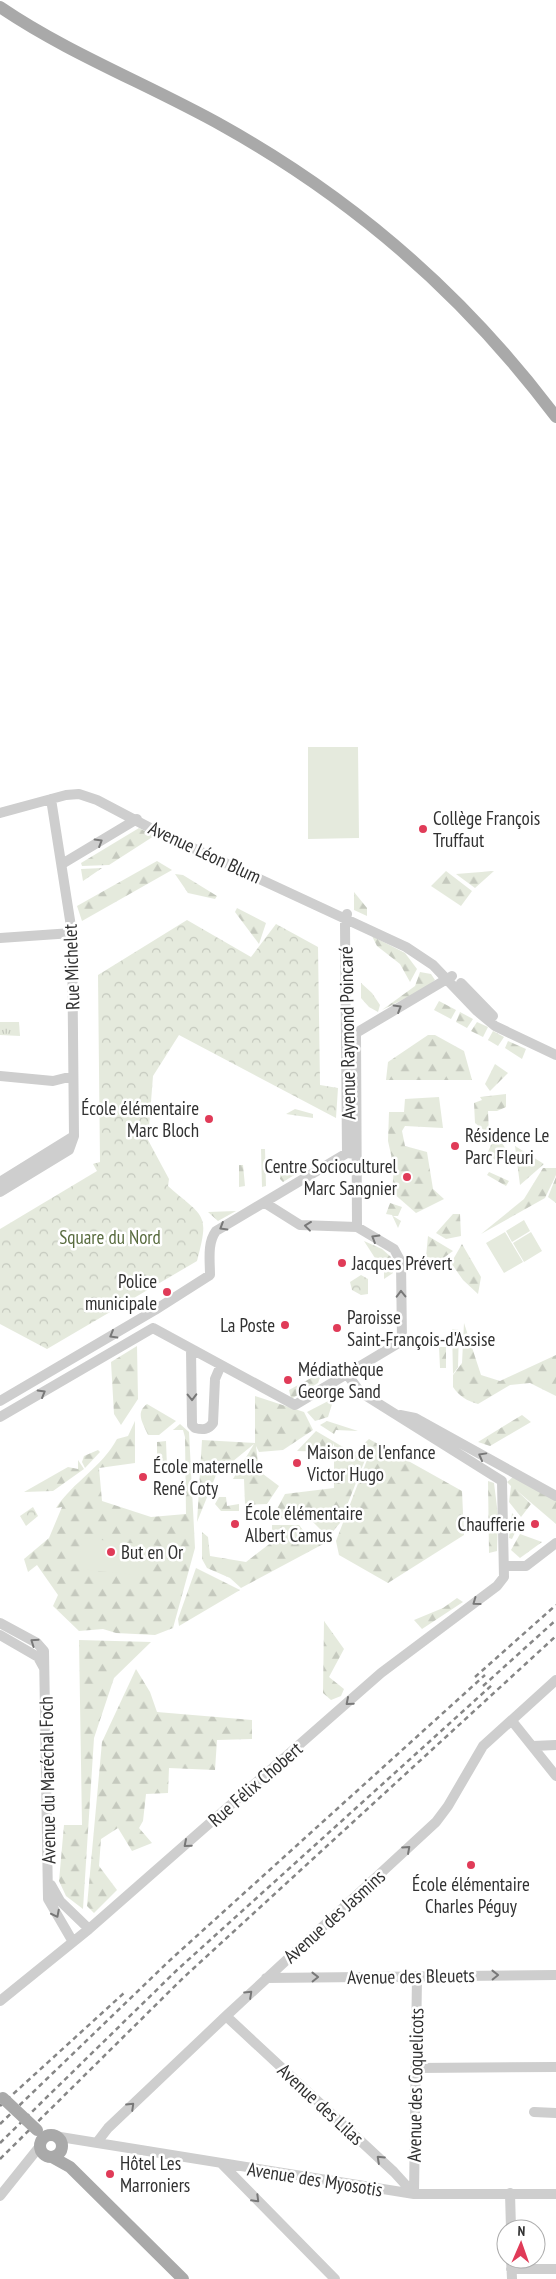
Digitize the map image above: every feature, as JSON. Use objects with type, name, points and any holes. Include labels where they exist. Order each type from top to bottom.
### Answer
[{"type":"main road","points":[[0,6],[85,55],[223,126],[278,159],[343,203],[413,261],[465,309],[506,354],[556,417]]},
{"type":"main road","points":[[2,2096],[95,2183],[116,2211]]},
{"type":"main road","points":[[50,2140],[59,2154],[50,2157]]},
{"type":"main road","points":[[50,2157],[70,2167],[183,2279]]},
{"type":"street","name":"Avenue Léon Blum","points":[[51,799],[79,794],[136,819],[156,824],[347,916],[411,943],[440,962],[477,1011],[495,1026],[556,1055]]},
{"type":"street","points":[[0,813],[51,799]]},
{"type":"street","name":"Rue Michelet","points":[[51,799],[72,933],[74,1136]]},
{"type":"street","points":[[62,864],[136,819]]},
{"type":"street","name":"Avenue Raymond Poincaré","points":[[347,916],[352,1033],[352,1153],[357,1227]]},
{"type":"street","points":[[0,938],[72,933]]},
{"type":"street","name":"Avenue Léon Blum","points":[[451,977],[501,1023],[556,1050]]},
{"type":"street","points":[[352,1033],[451,977]]},
{"type":"street","points":[[0,1076],[53,1081],[73,1076]]},
{"type":"street","points":[[0,1182],[74,1136]]},
{"type":"street","points":[[0,1192],[69,1150],[74,1136]]},
{"type":"street","points":[[0,1401],[155,1310],[210,1275],[210,1246],[212,1237],[216,1232],[352,1153]]},
{"type":"street","points":[[154,1328],[295,1405],[402,1341],[401,1262],[399,1255],[394,1249],[357,1227],[304,1226],[265,1203]]},
{"type":"street","points":[[154,1328],[155,1310]]},
{"type":"street","points":[[0,1417],[154,1328]]},
{"type":"street","points":[[192,1349],[192,1425],[195,1428],[203,1430],[209,1428],[213,1423],[215,1378],[221,1365]]},
{"type":"street","points":[[347,1374],[360,1392],[398,1414],[411,1426],[502,1481]]},
{"type":"street","points":[[398,1414],[415,1418],[556,1496]]},
{"type":"street","points":[[509,1470],[502,1481],[505,1566],[526,1566],[556,1543]]},
{"type":"street","name":"Rue Félix Chobert","points":[[0,2001],[89,1929],[381,1673],[497,1586],[504,1577],[505,1566]]},
{"type":"street","name":"Avenue du Maréchal Foch","points":[[0,1623],[38,1643],[44,1651],[50,1883],[48,1899],[73,1942]]},
{"type":"street","name":"Avenue du Maréchal Foch","points":[[0,1635],[38,1657],[44,1665],[46,1676]]},
{"type":"street","name":"Avenue des Jasmins","points":[[98,2142],[108,2128],[266,1978],[436,1822],[448,1806],[476,1755],[490,1738],[512,1721],[556,1680]]},
{"type":"street","points":[[512,1721],[556,1776]]},
{"type":"street","points":[[533,1746],[556,1745]]},
{"type":"street","name":"Avenue du Maréchal Foch","points":[[50,1883],[60,1901],[89,1929]]},
{"type":"street","name":"Avenue des Bleuets","points":[[266,1978],[556,1975]]},
{"type":"street","name":"Avenue des Coquelicots","points":[[414,2194],[417,1976]]},
{"type":"street","name":"Avenue des Lilas","points":[[226,2016],[394,2172],[414,2194]]},
{"type":"street","points":[[416,2068],[556,2067]]},
{"type":"street","points":[[534,2112],[556,2113]]},
{"type":"street","name":"Avenue des Myosotis","points":[[50,2140],[76,2139],[98,2142],[222,2164],[414,2194],[556,2194]]},
{"type":"street","points":[[0,2196],[24,2166],[50,2140]]},
{"type":"street","points":[[24,2166],[50,2157]]},
{"type":"street","points":[[222,2164],[335,2279]]},
{"type":"street","points":[[510,2194],[511,2219]]},
{"type":"green space","points":[[308,747],[358,747],[359,838],[308,839]]},
{"type":"green space","points":[[139,828],[154,836],[109,865],[82,866],[81,863]]},
{"type":"green space","points":[[157,861],[172,870],[82,921],[77,906]]},
{"type":"green space","points":[[102,868],[83,881],[81,869]]},
{"type":"green space","points":[[446,871],[472,891],[461,906],[431,886]]},
{"type":"green space","points":[[494,871],[475,888],[456,874]]},
{"type":"green space","points":[[175,874],[183,875],[217,896],[215,899],[188,893]]},
{"type":"green space","points":[[354,892],[367,908],[367,916],[354,910]]},
{"type":"green space","points":[[237,908],[266,923],[259,944],[235,912]]},
{"type":"green space","name":"Square du Nord","points":[[187,920],[251,957],[276,924],[318,947],[320,1085],[338,1088],[336,1118],[179,1035],[153,1076],[148,1140],[169,1179],[168,1186],[190,1204],[201,1217],[203,1233],[197,1261],[47,1349],[0,1324],[0,1229],[97,1171],[93,1164],[100,1162],[98,975]]},
{"type":"green space","points":[[372,936],[405,953],[417,969],[410,982],[400,964],[377,946]]},
{"type":"green space","points":[[420,972],[431,974],[435,980],[424,989],[382,1010],[415,986]]},
{"type":"green space","points":[[361,983],[372,993],[380,1005],[378,1012],[369,1007],[361,998]]},
{"type":"green space","points":[[439,1001],[456,1010],[451,1019],[434,1010]]},
{"type":"green space","points":[[460,1012],[473,1019],[467,1028],[456,1022]]},
{"type":"green space","points":[[0,1022],[19,1022],[20,1036],[0,1035]]},
{"type":"green space","points":[[477,1022],[488,1027],[483,1037],[471,1031]]},
{"type":"green space","points":[[493,1031],[504,1037],[498,1046],[488,1040]]},
{"type":"green space","points":[[428,1035],[435,1035],[464,1051],[472,1080],[386,1080],[388,1062]]},
{"type":"green space","points":[[508,1041],[526,1049],[522,1059],[505,1048]]},
{"type":"green space","points":[[495,1064],[508,1073],[490,1091],[485,1084]]},
{"type":"green space","points":[[506,1094],[506,1107],[497,1111],[488,1111],[489,1134],[475,1123],[474,1103],[482,1100],[480,1097]]},
{"type":"green space","points":[[439,1097],[443,1128],[405,1126],[402,1131],[405,1146],[427,1152],[433,1189],[444,1199],[416,1213],[392,1192],[394,1168],[388,1141],[389,1112],[404,1112],[405,1099]]},
{"type":"green space","points":[[295,1109],[313,1114],[313,1118],[286,1114]]},
{"type":"green space","points":[[496,1133],[510,1156],[495,1160],[488,1152]]},
{"type":"green space","points":[[515,1146],[544,1164],[520,1185]]},
{"type":"green space","points":[[261,1149],[265,1149],[266,1186],[262,1187]]},
{"type":"green space","points":[[239,1165],[243,1165],[245,1186],[239,1187]]},
{"type":"green space","points":[[543,1168],[556,1168],[556,1175],[545,1198],[481,1234],[524,1199]]},
{"type":"green space","points":[[304,1169],[283,1182],[280,1179],[280,1172]]},
{"type":"green space","points":[[489,1172],[509,1181],[506,1186],[487,1175]]},
{"type":"green space","points":[[556,1177],[556,1203],[548,1197]]},
{"type":"green space","points":[[390,1203],[402,1207],[398,1216],[393,1216],[401,1221],[398,1228],[392,1215],[386,1214]]},
{"type":"green space","points":[[236,1211],[218,1221],[208,1212]]},
{"type":"green space","points":[[453,1214],[460,1214],[461,1236],[446,1239],[436,1233]]},
{"type":"green space","points":[[524,1220],[530,1231],[512,1242],[506,1231]]},
{"type":"green space","points":[[505,1232],[523,1262],[504,1273],[486,1243]]},
{"type":"green space","points":[[531,1232],[542,1251],[524,1262],[513,1243]]},
{"type":"green space","points":[[428,1236],[453,1251],[442,1259],[426,1257]]},
{"type":"green space","points":[[364,1241],[382,1249],[391,1257],[393,1273],[384,1279],[384,1272]]},
{"type":"green space","points":[[462,1244],[481,1277],[478,1294],[463,1280],[451,1263]]},
{"type":"green space","points":[[361,1275],[368,1279],[368,1294],[361,1295],[352,1290],[350,1282]]},
{"type":"green space","points":[[464,1323],[481,1375],[500,1381],[556,1355],[556,1396],[530,1383],[510,1385],[478,1404],[461,1396],[453,1387],[453,1375],[462,1363]]},
{"type":"green space","points":[[452,1329],[459,1330],[458,1367],[453,1374]]},
{"type":"green space","points":[[137,1346],[138,1399],[121,1425],[114,1414],[111,1362]]},
{"type":"green space","points":[[439,1347],[446,1347],[446,1368],[440,1368]]},
{"type":"green space","points":[[322,1372],[318,1383],[291,1399],[289,1390]]},
{"type":"green space","points":[[255,1396],[304,1412],[313,1430],[283,1450],[259,1452],[256,1446],[259,1471],[279,1486],[267,1504],[245,1505],[244,1479],[233,1479],[254,1444],[216,1475],[197,1522],[202,1440],[255,1443]]},
{"type":"green space","points":[[334,1398],[328,1417],[315,1421],[307,1412]]},
{"type":"green space","points":[[147,1404],[176,1421],[159,1435],[148,1435],[141,1418],[141,1411]]},
{"type":"green space","points":[[522,1415],[531,1422],[490,1446],[478,1442]]},
{"type":"green space","points":[[135,1421],[135,1463],[99,1468],[102,1501],[151,1517],[186,1514],[185,1437],[183,1430],[173,1430],[180,1424],[189,1432],[195,1548],[173,1628],[155,1635],[116,1633],[103,1629],[79,1631],[53,1606],[58,1595],[37,1565],[28,1572],[24,1559],[49,1538],[62,1507],[56,1508],[63,1499],[104,1458],[117,1439],[128,1436]]},
{"type":"green space","points":[[327,1421],[358,1431],[336,1430],[334,1434],[320,1425]]},
{"type":"green space","points":[[316,1431],[365,1460],[340,1523],[328,1537],[311,1520],[272,1518],[285,1494],[334,1488],[334,1443],[330,1452],[297,1451]]},
{"type":"green space","points":[[369,1439],[462,1491],[464,1535],[388,1583],[339,1555],[336,1541],[367,1460],[354,1453]]},
{"type":"green space","points":[[166,1441],[167,1468],[157,1468],[157,1442]]},
{"type":"green space","points":[[98,1450],[100,1452],[85,1468],[82,1462],[84,1456]]},
{"type":"green space","points":[[78,1460],[84,1469],[53,1491],[24,1492],[68,1467],[78,1469]]},
{"type":"green space","points":[[514,1476],[556,1500],[556,1524],[515,1489],[531,1504],[521,1517],[509,1502],[511,1486],[507,1482]]},
{"type":"green space","points":[[488,1481],[494,1483],[498,1515],[497,1551],[489,1553]]},
{"type":"green space","points":[[219,1497],[226,1497],[227,1506],[239,1504],[239,1511],[221,1511],[215,1504]]},
{"type":"green space","points":[[33,1507],[38,1516],[26,1526],[20,1516]]},
{"type":"green space","points":[[512,1513],[520,1522],[512,1539],[509,1538]]},
{"type":"green space","points":[[272,1525],[299,1525],[310,1539],[327,1542],[241,1588],[230,1578],[207,1568],[202,1559],[202,1532],[208,1537],[210,1556],[246,1562],[272,1542]]},
{"type":"green space","points":[[520,1534],[542,1542],[520,1558],[511,1550]]},
{"type":"green space","name":"But en Or","points":[[82,1538],[159,1546],[157,1562],[140,1561],[138,1575],[79,1569]]},
{"type":"green space","points":[[196,1568],[240,1590],[179,1626],[178,1619]]},
{"type":"green space","points":[[457,1598],[463,1602],[422,1629],[414,1620],[443,1608]]},
{"type":"green space","points":[[324,1621],[344,1649],[329,1677],[344,1689],[341,1696],[331,1700],[323,1693]]},
{"type":"green space","points":[[79,1640],[151,1642],[114,1678],[94,1738],[83,1909],[66,1896],[59,1881],[64,1825],[82,1825]]},
{"type":"green space","points":[[136,1669],[150,1692],[157,1712],[252,1720],[252,1739],[217,1740],[215,1770],[169,1768],[168,1793],[146,1794],[143,1821],[139,1828],[152,1843],[132,1851],[118,1828],[101,1839],[99,1866],[117,1890],[94,1913],[87,1906],[102,1742]]},
{"type":"railway","points":[[475,1677],[556,1605]]},
{"type":"railway","points":[[483,1686],[556,1620]]},
{"type":"railway","points":[[0,2159],[183,1978],[556,1636]]},
{"type":"railway","points":[[0,2124],[168,1962],[485,1675]]},
{"type":"railway","points":[[0,2143],[177,1970],[492,1685]]},
{"type":"railway","points":[[0,2106],[124,1993]]},
{"type":"place","name":"Collège François Truffaut","points":[[423,829]]},
{"type":"place","name":"École élémentaire Marc Bloch","points":[[209,1119]]},
{"type":"place","name":"Résidence Le Parc Fleuri","points":[[455,1146]]},
{"type":"place","name":"Centre Socioculturel Marc Sangnier","points":[[407,1177]]},
{"type":"place","name":"Jacques Prévert","points":[[342,1263]]},
{"type":"place","name":"Police municipale","points":[[167,1292]]},
{"type":"place","name":"La Poste","points":[[285,1325]]},
{"type":"place","name":"Paroisse Saint-François-d'Assise","points":[[337,1328]]},
{"type":"place","name":"Médiathèque George Sand","points":[[288,1380]]},
{"type":"place","name":"Maison de l'enfance Victor Hugo","points":[[297,1463]]},
{"type":"place","name":"École maternelle René Coty","points":[[143,1477]]},
{"type":"place","name":"École élémentaire Albert Camus","points":[[235,1524]]},
{"type":"place","name":"Chaufferie","points":[[535,1524]]},
{"type":"place","name":"But en Or","points":[[111,1552]]},
{"type":"place","name":"École élémentaire Charles Péguy","points":[[471,1865]]},
{"type":"place","name":"Hôtel Les Marroniers","points":[[110,2174]]}]
